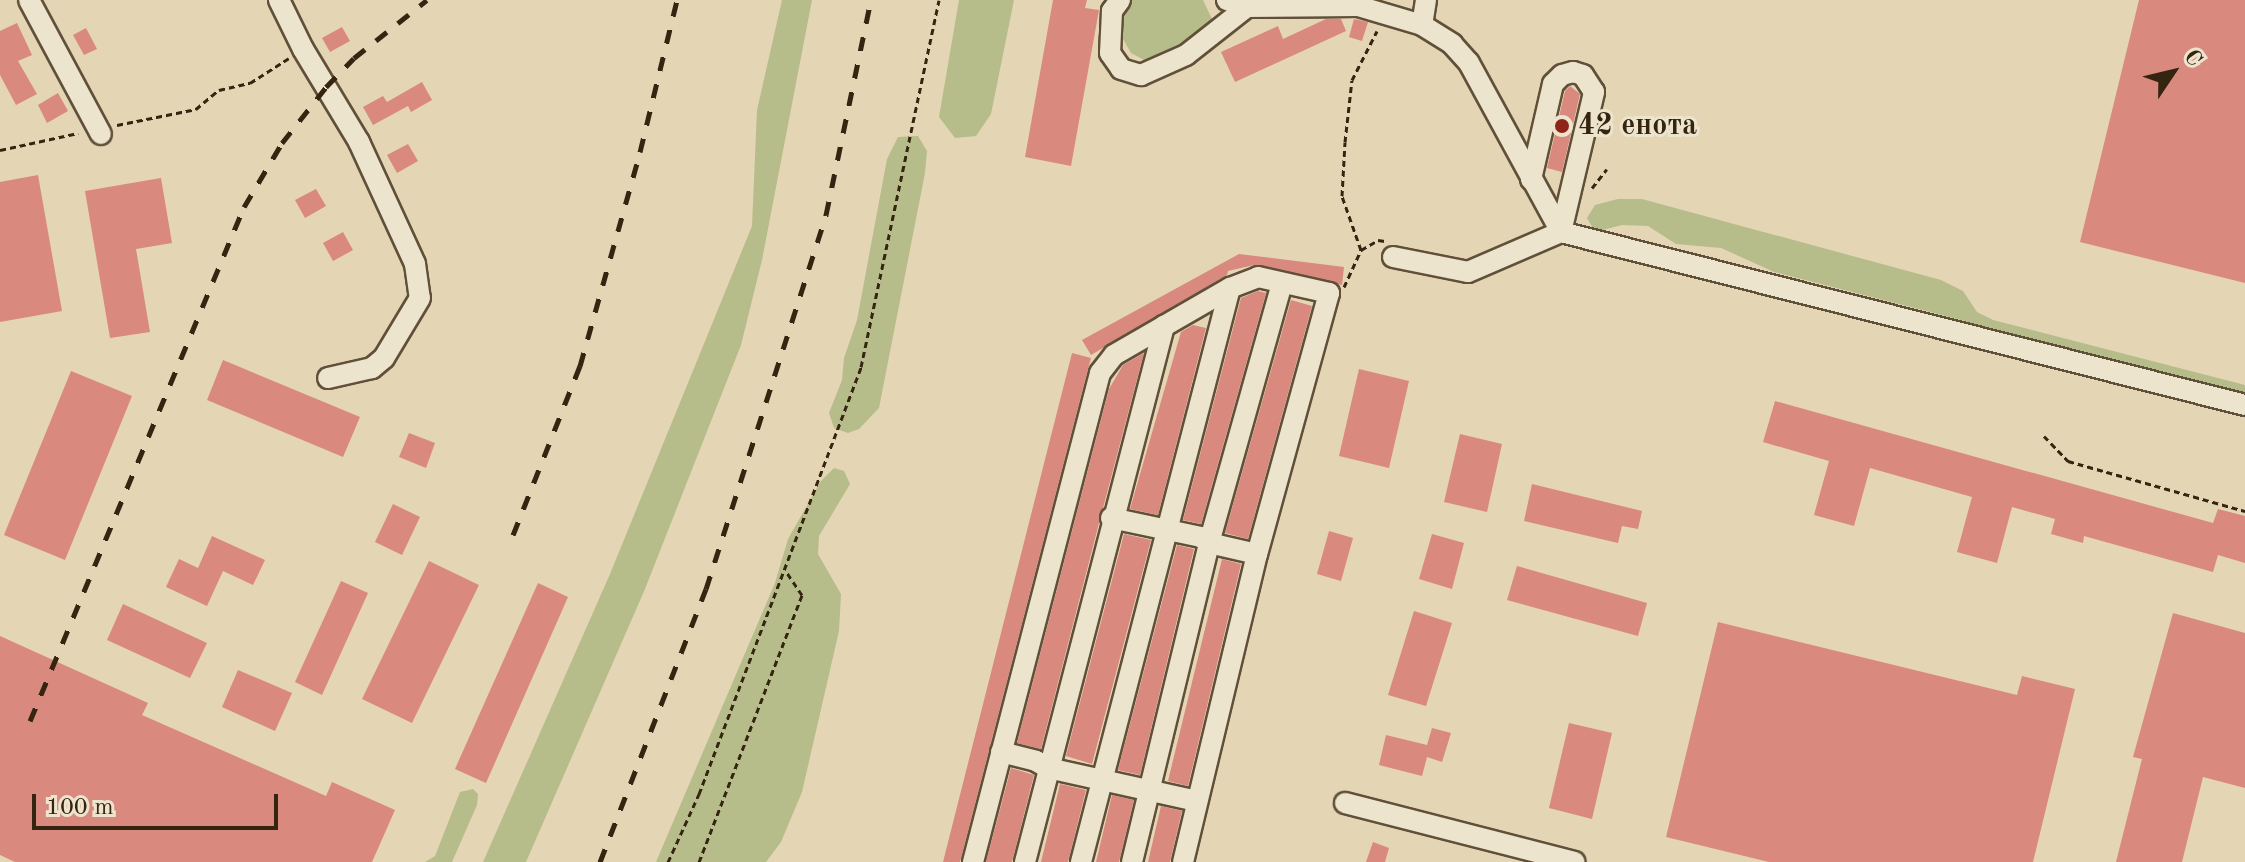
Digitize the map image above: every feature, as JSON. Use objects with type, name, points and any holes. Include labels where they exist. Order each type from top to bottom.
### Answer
[{"type":"street","points":[[29,0],[100,131]]},
{"type":"street","points":[[279,0],[303,49],[359,142],[415,264],[420,298],[384,358],[372,368],[328,378]]},
{"type":"street","points":[[1120,0],[1112,11],[1110,53],[1121,69],[1141,75],[1186,55],[1247,7]]},
{"type":"street","points":[[1227,0],[1247,7],[1358,6],[1422,25],[1452,44],[1469,63],[1561,232]]},
{"type":"street","points":[[1422,25],[1426,0]]},
{"type":"street","points":[[1531,179],[1553,84],[1562,75],[1573,72],[1583,75],[1594,92],[1561,232]]},
{"type":"street","points":[[1393,257],[1468,272],[1561,232],[2245,405]]},
{"type":"street","points":[[973,862],[1100,373],[1114,355],[1251,278],[1329,293],[1257,554],[1183,862]]},
{"type":"street","points":[[1132,862],[1209,543],[1282,283]]},
{"type":"street","points":[[1081,862],[1230,288]]},
{"type":"street","points":[[1025,862],[1111,518],[1164,326]]},
{"type":"street","points":[[1111,518],[1201,537],[1209,543],[1257,554]]},
{"type":"street","points":[[1001,752],[1036,761],[1048,768],[1197,801]]},
{"type":"street","points":[[1345,803],[1575,862]]},
{"type":"path","points":[[668,862],[699,794],[861,367],[939,0]]},
{"type":"path","points":[[1361,250],[1342,196],[1352,80],[1366,47],[1389,15]]},
{"type":"path","points":[[0,150],[196,109],[219,90],[250,83],[303,49]]},
{"type":"path","points":[[2044,436],[2068,461],[2245,511]]},
{"type":"path","points":[[699,862],[802,595],[784,569]]},
{"type":"green space","points":[[782,0],[812,0],[762,260],[741,345],[645,589],[526,862],[483,862],[610,574],[752,226],[757,110]]},
{"type":"green space","points":[[959,0],[1014,0],[991,114],[976,136],[955,138],[939,117]]},
{"type":"green space","points":[[1130,0],[1203,0],[1212,19],[1201,37],[1157,60],[1144,60],[1131,53],[1123,39],[1122,19]]},
{"type":"green space","points":[[918,136],[927,151],[925,173],[879,408],[859,429],[848,433],[834,428],[829,413],[842,380],[844,358],[857,320],[887,159],[898,137]]},
{"type":"green space","points":[[1618,199],[1642,199],[1941,280],[1963,291],[1977,312],[1993,320],[2245,385],[2245,397],[1999,337],[1965,321],[1774,272],[1721,248],[1676,244],[1648,226],[1622,225],[1595,232],[1587,218],[1595,205]]},
{"type":"green space","points":[[834,468],[844,471],[850,484],[819,536],[818,554],[841,594],[839,631],[802,792],[781,842],[766,862],[656,862],[775,583],[788,539],[821,481]]},
{"type":"green space","points":[[473,789],[478,794],[477,805],[452,862],[425,862],[435,856],[460,792]]},
{"type":"building","points":[[1053,0],[1087,0],[1085,8],[1099,10],[1071,166],[1025,157]]},
{"type":"building","points":[[2139,0],[2245,0],[2245,283],[2080,242]]},
{"type":"building","points":[[1326,19],[1341,19],[1346,31],[1235,82],[1221,52],[1278,26],[1283,39]]},
{"type":"building","points":[[1354,19],[1368,22],[1362,41],[1349,37]]},
{"type":"building","points":[[17,23],[32,55],[18,61],[37,94],[16,105],[0,75],[0,31]]},
{"type":"building","points":[[342,27],[350,41],[330,52],[322,38]]},
{"type":"building","points":[[86,28],[97,49],[84,55],[73,35]]},
{"type":"building","points":[[422,82],[432,100],[411,112],[408,106],[373,125],[363,107],[383,96],[387,102]]},
{"type":"building","points":[[1570,86],[1580,94],[1562,172],[1547,168],[1565,91]]},
{"type":"building","points":[[58,93],[68,111],[47,123],[38,105]]},
{"type":"building","points":[[408,144],[418,161],[397,173],[387,155]]},
{"type":"building","points":[[38,175],[62,311],[0,322],[0,182]]},
{"type":"building","points":[[161,178],[172,243],[136,249],[150,332],[110,338],[85,191]]},
{"type":"building","points":[[316,189],[326,206],[305,218],[295,200]]},
{"type":"building","points":[[343,232],[353,250],[333,261],[323,243]]},
{"type":"building","points":[[1239,254],[1344,267],[1342,285],[1254,265],[1228,271],[1227,275],[1091,355],[1082,340]]},
{"type":"building","points":[[1258,291],[1266,293],[1201,524],[1183,520],[1241,298]]},
{"type":"building","points":[[1291,300],[1312,306],[1248,539],[1225,533]]},
{"type":"building","points":[[1193,325],[1206,328],[1158,515],[1130,509],[1181,332]]},
{"type":"building","points":[[1072,353],[1091,358],[960,862],[943,862]]},
{"type":"building","points":[[1144,353],[1099,515],[1041,749],[1017,743],[1109,389],[1123,365]]},
{"type":"building","points":[[223,360],[360,417],[343,457],[207,400]]},
{"type":"building","points":[[1359,369],[1409,381],[1389,468],[1339,456]]},
{"type":"building","points":[[71,371],[132,396],[65,560],[4,535]]},
{"type":"building","points":[[1775,401],[2213,523],[2218,509],[2245,516],[2245,563],[2218,555],[2213,572],[2084,536],[2083,543],[2051,534],[2055,519],[2012,507],[1997,563],[1957,552],[1972,497],[1870,468],[1854,526],[1814,515],[1829,461],[1763,442]]},
{"type":"building","points":[[409,433],[435,443],[426,468],[399,457]]},
{"type":"building","points":[[1460,434],[1502,444],[1487,512],[1444,502]]},
{"type":"building","points":[[1532,484],[1642,511],[1638,529],[1622,526],[1618,543],[1524,521]]},
{"type":"building","points":[[393,504],[420,517],[402,555],[375,542]]},
{"type":"building","points":[[1329,531],[1353,538],[1341,581],[1317,574]]},
{"type":"building","points":[[1124,534],[1151,540],[1092,764],[1066,756]]},
{"type":"building","points":[[1432,534],[1464,543],[1452,589],[1419,579]]},
{"type":"building","points":[[212,536],[265,560],[253,585],[223,571],[207,606],[166,587],[179,559],[198,568]]},
{"type":"building","points":[[1177,545],[1194,549],[1140,775],[1118,770]]},
{"type":"building","points":[[1222,559],[1241,564],[1188,786],[1168,781]]},
{"type":"building","points":[[429,561],[479,585],[412,723],[362,699]]},
{"type":"building","points":[[1517,566],[1647,603],[1638,636],[1507,600]]},
{"type":"building","points":[[341,581],[368,593],[322,695],[295,682]]},
{"type":"building","points":[[538,583],[568,597],[486,783],[455,769]]},
{"type":"building","points":[[123,604],[207,643],[190,678],[107,640]]},
{"type":"building","points":[[1414,611],[1452,623],[1426,706],[1388,695]]},
{"type":"building","points":[[2173,613],[2245,633],[2245,788],[2203,777],[2182,862],[2116,862],[2142,759],[2133,757]]},
{"type":"building","points":[[1718,622],[2017,695],[2022,676],[2075,689],[2033,862],[1769,862],[1666,837]]},
{"type":"building","points":[[0,636],[148,703],[142,715],[326,796],[332,782],[395,810],[372,862],[15,862],[0,855]]},
{"type":"building","points":[[238,670],[292,693],[275,731],[222,707]]},
{"type":"building","points":[[1569,723],[1612,733],[1592,819],[1549,808]]},
{"type":"building","points":[[1432,728],[1451,733],[1442,762],[1427,757],[1422,776],[1379,765],[1386,735],[1427,745]]},
{"type":"building","points":[[1011,768],[1034,775],[1012,862],[986,862]]},
{"type":"building","points":[[1060,784],[1086,790],[1068,862],[1041,862]]},
{"type":"building","points":[[1112,795],[1134,800],[1119,862],[1096,862]]},
{"type":"building","points":[[1161,806],[1182,811],[1170,862],[1148,862]]},
{"type":"building","points":[[1373,842],[1389,848],[1385,862],[1366,862]]},
{"type":"railway","points":[[30,721],[244,207],[282,143],[326,87],[354,58],[427,0]]},
{"type":"railway","points":[[513,535],[580,366],[640,152],[677,0]]},
{"type":"railway","points":[[600,862],[706,589],[826,215],[871,0]]},
{"type":"place","name":"42 енота","points":[[1562,126]]}]
